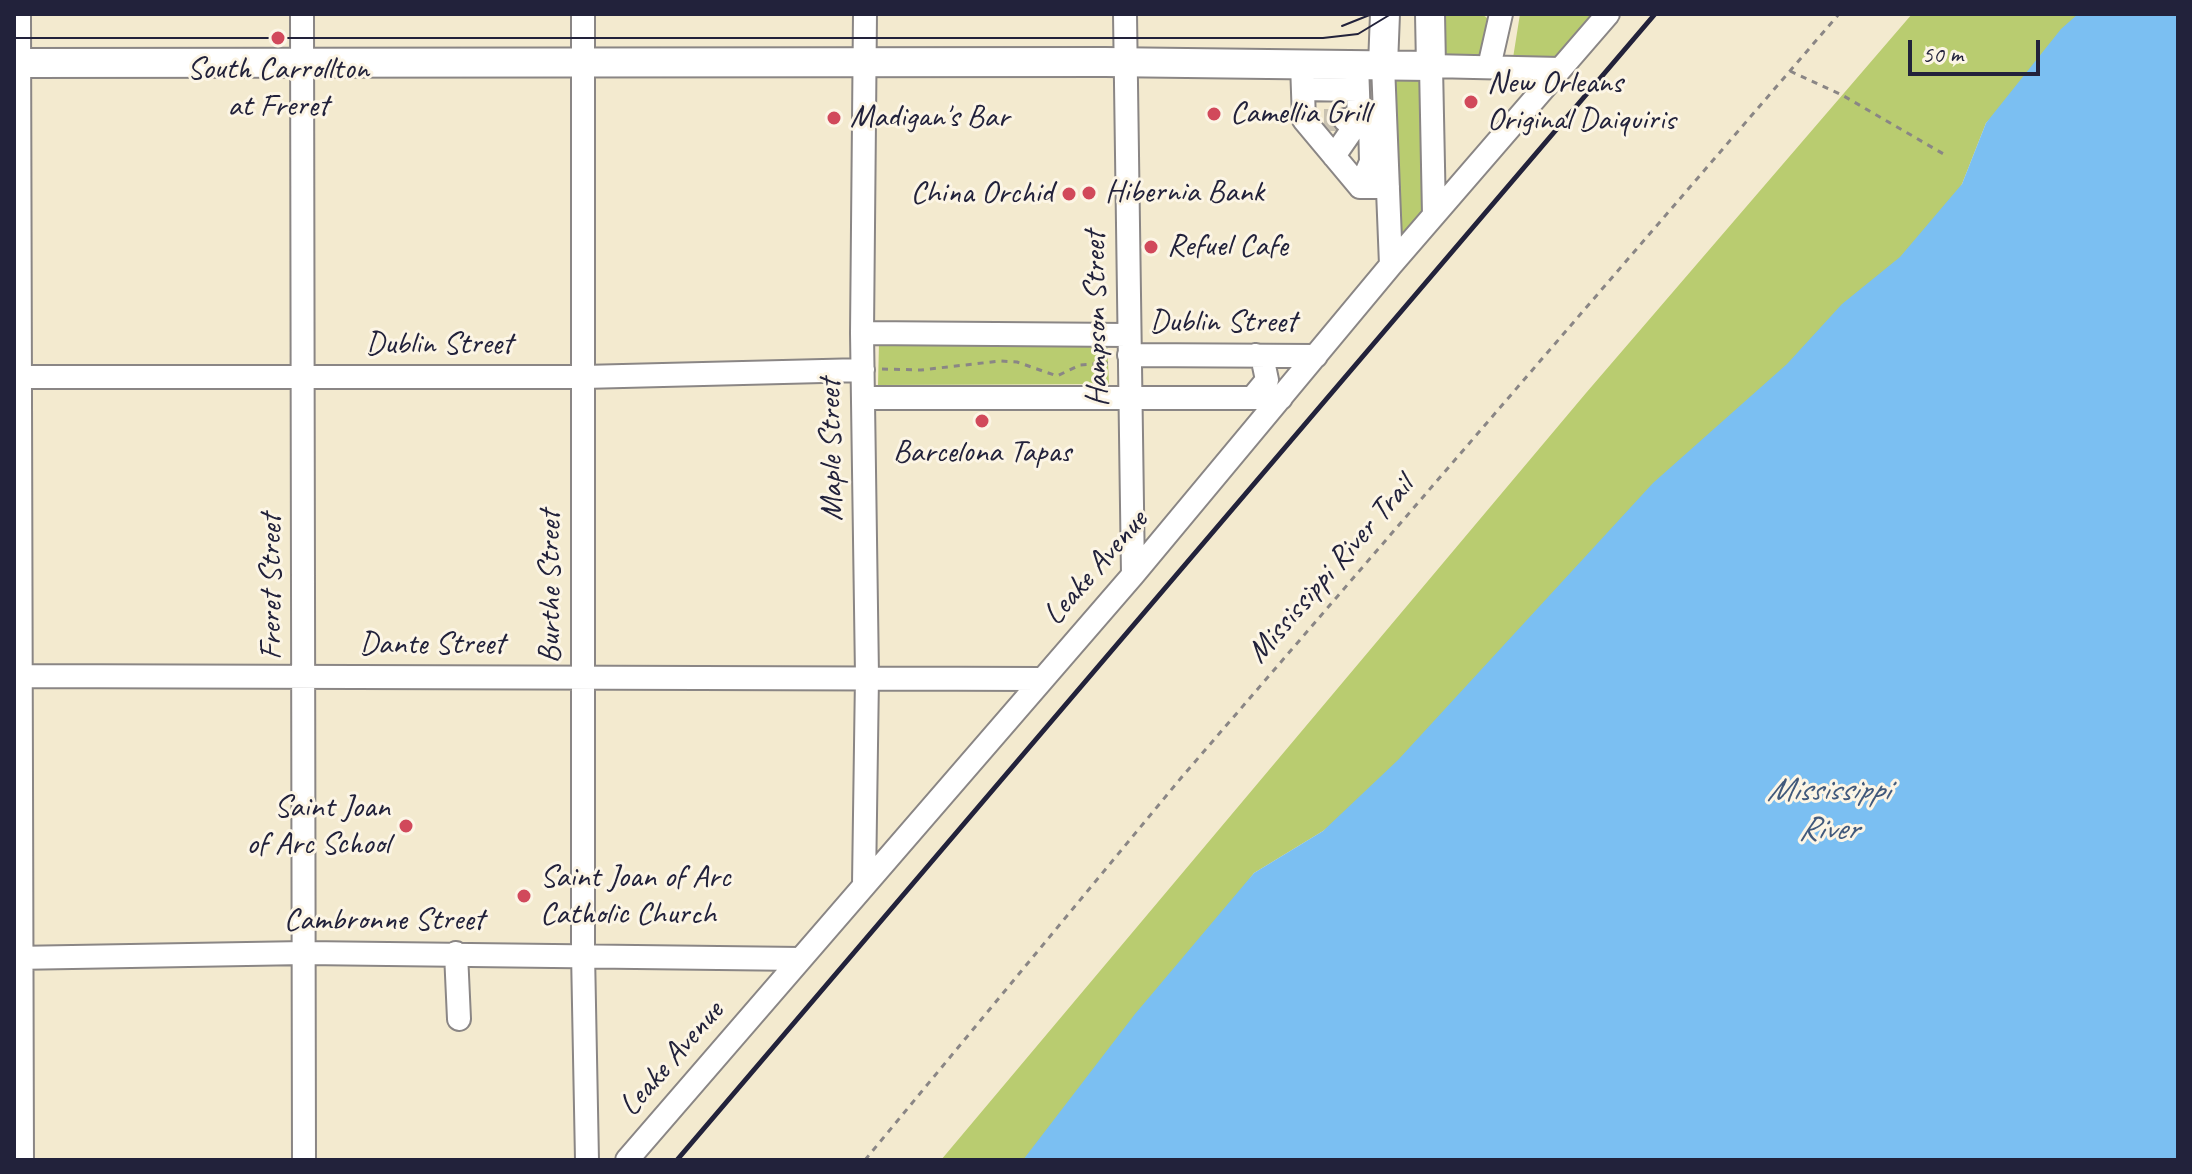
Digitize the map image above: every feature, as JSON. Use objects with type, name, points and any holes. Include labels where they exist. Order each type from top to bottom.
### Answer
[{"type":"main road","points":[[1366,73],[1385,14]]},
{"type":"main road","points":[[17,63],[1126,62],[1303,77],[1431,66],[1430,14]]},
{"type":"street","points":[[19,14],[17,676],[22,1160]]},
{"type":"street","name":"Freret Street","points":[[302,14],[304,1160]]},
{"type":"street","name":"Burthe Street","points":[[583,14],[583,953],[587,1160]]},
{"type":"street","name":"Maple Street","points":[[864,884],[867,676],[862,333],[865,14]]},
{"type":"street","name":"Hampson Street","points":[[1125,14],[1122,351],[1130,396],[1133,575]]},
{"type":"street","points":[[1489,67],[1501,14]]},
{"type":"street","name":"Leake Avenue","points":[[627,1160],[1133,575],[1391,265],[1608,14]]},
{"type":"street","points":[[1434,215],[1431,66],[1560,69]]},
{"type":"street","points":[[1334,156],[1366,73]]},
{"type":"street","points":[[1334,156],[1366,73]]},
{"type":"street","points":[[1303,77],[1348,119],[1388,187],[1391,265]]},
{"type":"street","points":[[1348,119],[1371,162],[1360,187]]},
{"type":"street","points":[[1334,156],[1360,187]]},
{"type":"street","points":[[1360,187],[1388,187]]},
{"type":"street","name":"Dublin Street","points":[[862,333],[1122,351],[1316,356]]},
{"type":"street","points":[[1253,397],[1267,380],[1263,361],[1256,355]]},
{"type":"street","name":"Dublin Street","points":[[17,377],[583,377],[864,383],[1130,396],[1281,398]]},
{"type":"street","name":"Dante Street","points":[[17,676],[867,676],[1042,679]]},
{"type":"street","name":"Cambronne Street","points":[[18,958],[305,953],[583,953],[801,959]]},
{"type":"street","points":[[456,953],[459,1019]]},
{"type":"path","name":"Mississippi River Trail","points":[[865,1160],[1181,778],[1839,14]]},
{"type":"path","points":[[1790,71],[1842,95],[1947,156]]},
{"type":"path","points":[[864,383],[921,370],[1000,361],[1017,362],[1057,376],[1122,351]]},
{"type":"green space","points":[[1441,14],[1482,14],[1487,18],[1487,46],[1482,58],[1444,57]]},
{"type":"green space","points":[[1520,14],[1595,14],[1558,60],[1513,58]]},
{"type":"green space","points":[[1912,14],[2093,14],[1986,123],[1962,184],[1939,224],[1403,770],[1323,831],[1254,873],[1041,1160],[941,1160],[1586,393]]},
{"type":"green space","points":[[1393,73],[1426,74],[1431,206],[1399,240]]},
{"type":"green space","points":[[1107,342],[1109,384],[878,385],[879,343]]},
{"type":"water","name":"Mississippi River","points":[[2078,14],[2178,14],[2178,1160],[1023,1160],[1135,1014],[1254,873],[1323,831],[1398,760],[1653,483],[1787,364],[1842,304],[1900,257],[1962,184],[1986,123],[2061,29]]},
{"type":"tunnel","points":[[1324,120],[1343,120]]},
{"type":"tram line","points":[[1342,26],[1372,14]]},
{"type":"tram line","points":[[14,38],[1323,38],[1358,34],[1391,14]]},
{"type":"railway","points":[[677,1160],[1655,14]]},
{"type":"place","name":"South Carrollton at Freret","points":[[278,38]]},
{"type":"place","name":"New Orleans Original Daiquiris","points":[[1471,102]]},
{"type":"place","name":"Camellia Grill","points":[[1214,114]]},
{"type":"place","name":"Madigan's Bar","points":[[834,118]]},
{"type":"place","name":"Hibernia Bank","points":[[1089,193]]},
{"type":"place","name":"China Orchid","points":[[1069,194]]},
{"type":"place","name":"Refuel Cafe","points":[[1151,247]]},
{"type":"place","name":"Barcelona Tapas","points":[[982,421]]},
{"type":"place","name":"Saint Joan of Arc School","points":[[406,826]]},
{"type":"place","name":"Saint Joan of Arc Catholic Church","points":[[524,896]]}]
